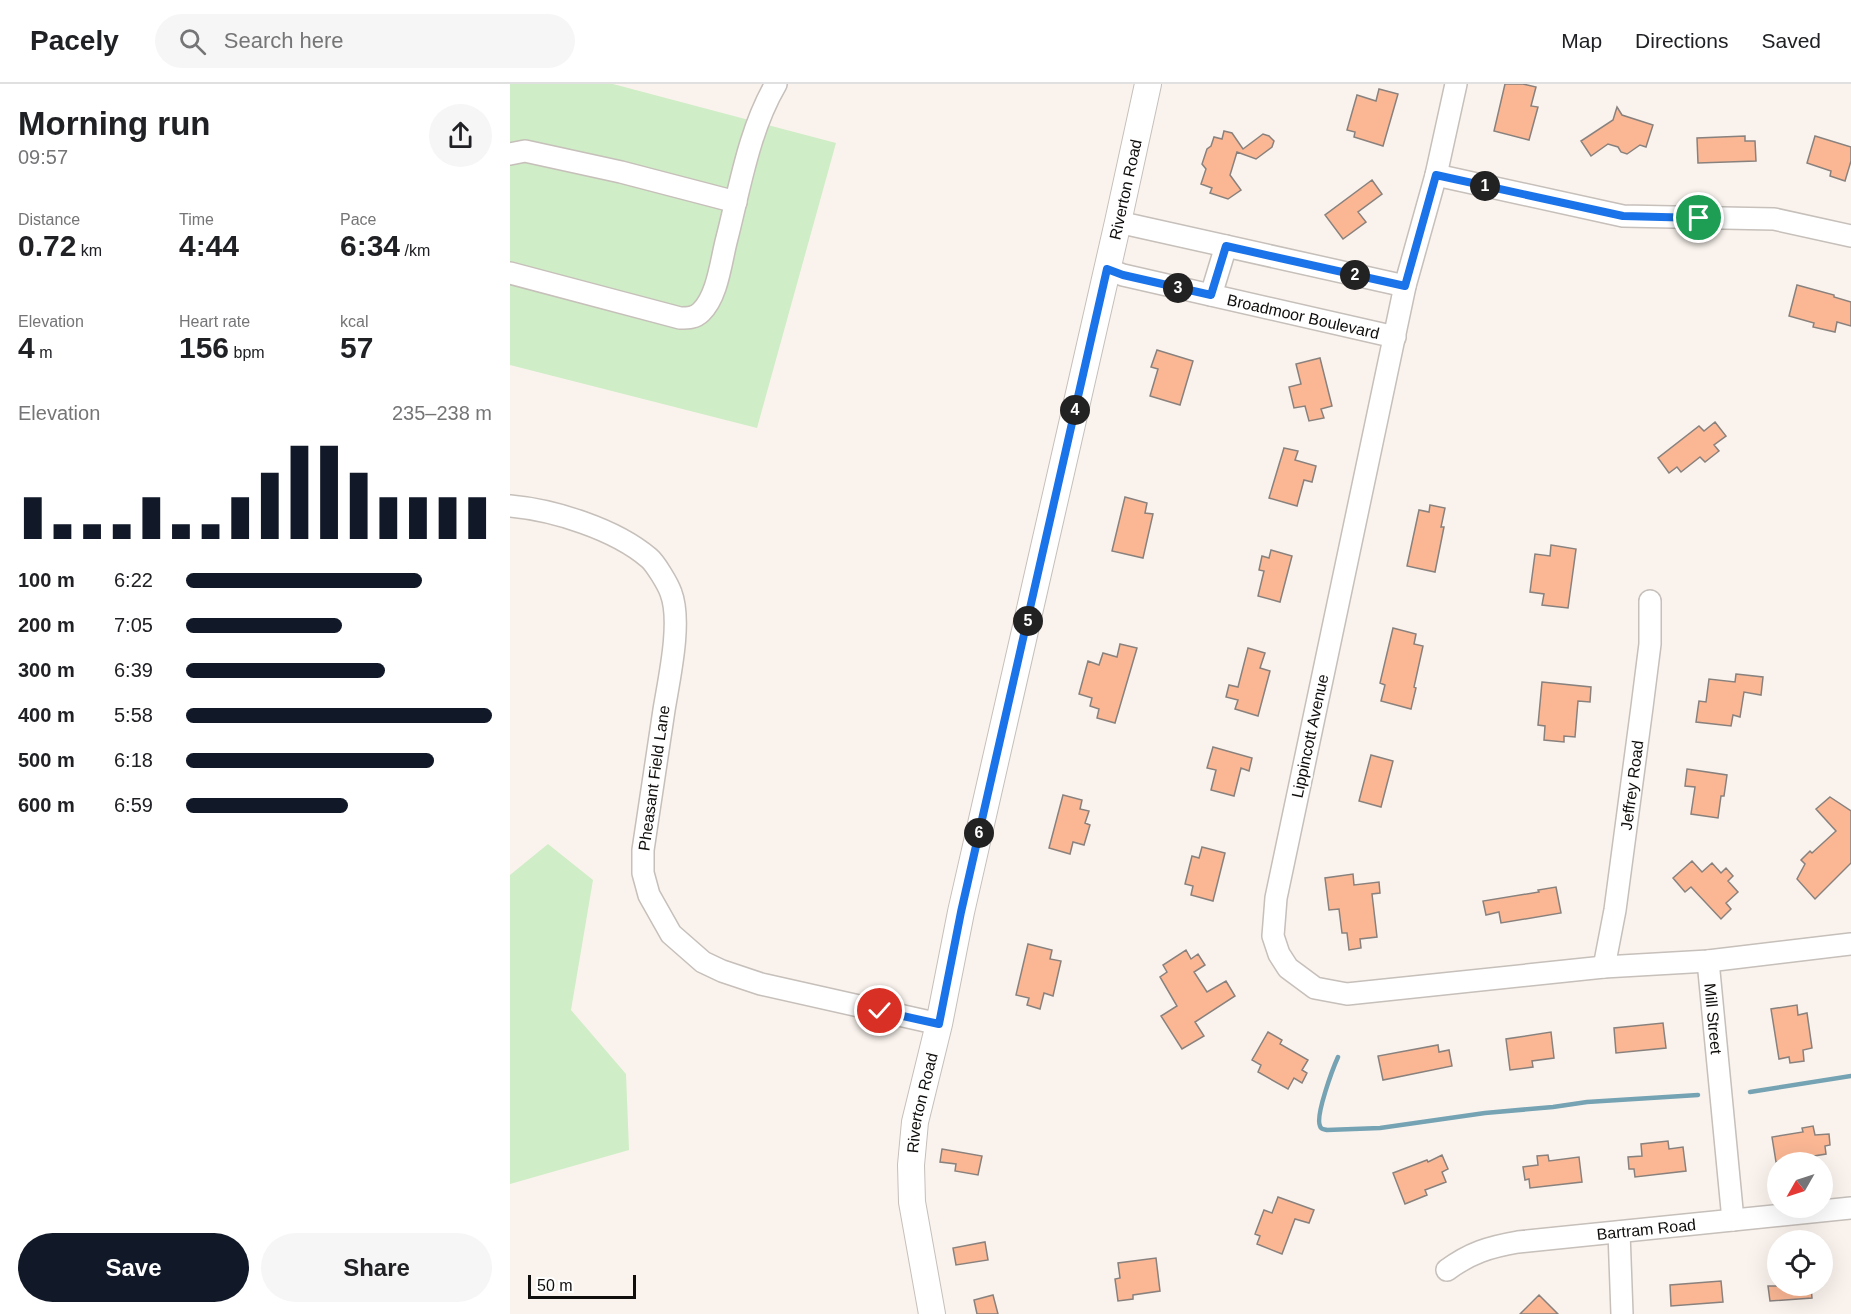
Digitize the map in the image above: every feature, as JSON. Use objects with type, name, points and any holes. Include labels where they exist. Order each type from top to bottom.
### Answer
[{"type":"main road","name":"Riverton Road","points":[[932,1314],[912,1202],[911,1165],[915,1122],[939,1024],[961,912],[1148,84]]},
{"type":"street","points":[[510,273],[680,318],[692,318],[701,312],[710,300],[717,280],[759,119],[776,84]]},
{"type":"street","name":"Lippincott Avenue","points":[[1456,84],[1436,175],[1405,286],[1276,898],[1273,936],[1279,954],[1288,968],[1315,988],[1347,994],[1604,967],[1708,961]]},
{"type":"street","points":[[510,154],[525,151],[621,172],[736,202]]},
{"type":"street","points":[[1436,175],[1623,216],[1774,219],[1851,236]]},
{"type":"street","points":[[1118,222],[1405,286]]},
{"type":"street","points":[[1211,295],[1226,246]]},
{"type":"street","name":"Broadmoor Boulevard","points":[[1107,269],[1123,275],[1395,337]]},
{"type":"street","name":"Pheasant Field Lane","points":[[510,506],[582,522],[619,537],[651,559],[671,592],[675,611],[673,649],[643,850],[644,873],[649,895],[670,934],[703,962],[722,971],[761,984],[939,1024]]},
{"type":"street","name":"Jeffrey Road","points":[[1604,967],[1615,910],[1650,644],[1650,601]]},
{"type":"street","name":"Mill Street","points":[[1733,1220],[1708,961],[1851,944]]},
{"type":"street","name":"Bartram Road","points":[[1447,1270],[1468,1256],[1499,1245],[1518,1242],[1851,1208]]},
{"type":"street","points":[[1619,1232],[1622,1314]]},
{"type":"green space","points":[[510,84],[613,84],[836,143],[757,428],[510,365]]},
{"type":"green space","points":[[548,844],[593,880],[571,1010],[626,1074],[629,1150],[510,1184],[510,875]]},
{"type":"building","points":[[1505,84],[1536,87],[1531,106],[1538,107],[1529,140],[1494,131]]},
{"type":"building","points":[[1379,89],[1398,94],[1383,146],[1354,137],[1355,132],[1347,130],[1357,95],[1376,101]]},
{"type":"building","points":[[1617,107],[1622,115],[1653,125],[1646,147],[1640,145],[1627,154],[1621,152],[1618,147],[1608,144],[1591,156],[1581,141],[1613,120]]},
{"type":"building","points":[[1224,131],[1232,133],[1243,149],[1263,134],[1274,141],[1272,147],[1256,159],[1237,152],[1230,175],[1241,190],[1228,199],[1210,193],[1212,188],[1201,184],[1206,169],[1202,164],[1207,149],[1211,146],[1214,137],[1222,139]]},
{"type":"building","points":[[1745,136],[1745,141],[1755,141],[1756,161],[1698,163],[1697,138]]},
{"type":"building","points":[[1815,136],[1851,147],[1851,161],[1845,181],[1830,176],[1831,171],[1807,163]]},
{"type":"building","points":[[1372,180],[1382,194],[1358,212],[1366,222],[1343,239],[1325,215]]},
{"type":"building","points":[[1797,285],[1851,302],[1851,326],[1837,322],[1835,332],[1813,327],[1814,323],[1789,316]]},
{"type":"building","points":[[1157,350],[1193,361],[1180,405],[1150,396],[1158,369],[1151,367]]},
{"type":"building","points":[[1320,358],[1332,406],[1321,409],[1324,418],[1309,421],[1305,406],[1294,408],[1289,387],[1301,384],[1296,364]]},
{"type":"building","points":[[1715,422],[1726,436],[1714,445],[1719,451],[1705,462],[1700,457],[1681,472],[1677,467],[1669,473],[1658,458],[1699,426],[1704,431]]},
{"type":"building","points":[[1284,448],[1298,451],[1295,460],[1316,466],[1312,482],[1304,480],[1297,506],[1269,498]]},
{"type":"building","points":[[1125,497],[1147,503],[1145,513],[1153,514],[1143,558],[1112,551]]},
{"type":"building","points":[[1430,505],[1445,508],[1441,527],[1444,527],[1435,572],[1407,566],[1419,510],[1429,512]]},
{"type":"building","points":[[1551,545],[1576,549],[1568,608],[1542,605],[1544,594],[1530,592],[1535,554],[1550,556]]},
{"type":"building","points":[[1271,550],[1292,556],[1280,602],[1258,596],[1264,571],[1259,570],[1262,556],[1269,558]]},
{"type":"building","points":[[1393,628],[1416,634],[1414,644],[1423,646],[1411,709],[1381,701],[1385,685],[1380,683]]},
{"type":"building","points":[[1120,644],[1137,648],[1115,723],[1097,718],[1099,709],[1090,706],[1092,698],[1079,694],[1088,661],[1099,665],[1103,653],[1117,657]]},
{"type":"building","points":[[1248,648],[1265,653],[1260,668],[1270,671],[1258,716],[1235,709],[1238,700],[1226,697],[1229,685],[1238,687]]},
{"type":"building","points":[[1736,674],[1763,677],[1761,695],[1744,692],[1740,717],[1733,715],[1731,726],[1696,722],[1699,701],[1706,702],[1709,679],[1735,682]]},
{"type":"building","points":[[1542,682],[1591,687],[1590,702],[1578,701],[1575,737],[1564,736],[1564,742],[1544,740],[1545,726],[1538,725]]},
{"type":"building","points":[[1213,747],[1252,758],[1249,771],[1241,768],[1234,796],[1211,790],[1216,770],[1207,768]]},
{"type":"building","points":[[1371,755],[1393,761],[1381,807],[1359,801]]},
{"type":"building","points":[[1687,769],[1727,775],[1718,818],[1691,814],[1695,787],[1685,786]]},
{"type":"building","points":[[1063,795],[1082,800],[1080,809],[1089,811],[1085,823],[1090,825],[1084,845],[1073,842],[1070,854],[1049,848]]},
{"type":"building","points":[[1830,797],[1851,811],[1851,863],[1815,899],[1797,879],[1805,864],[1801,860],[1836,831],[1816,809]]},
{"type":"building","points":[[1202,847],[1225,853],[1213,901],[1191,895],[1193,886],[1185,884],[1192,856],[1199,858]]},
{"type":"building","points":[[1692,861],[1702,872],[1712,863],[1721,873],[1726,868],[1733,876],[1728,881],[1738,892],[1726,903],[1731,909],[1721,919],[1691,887],[1685,892],[1673,878]]},
{"type":"building","points":[[1353,874],[1354,885],[1379,882],[1380,893],[1372,894],[1377,937],[1360,939],[1361,948],[1349,950],[1347,933],[1342,933],[1339,909],[1329,910],[1325,878]]},
{"type":"building","points":[[1556,887],[1561,913],[1501,923],[1499,912],[1486,915],[1483,901]]},
{"type":"building","points":[[1028,944],[1052,950],[1050,959],[1061,961],[1053,996],[1044,993],[1040,1009],[1027,1005],[1029,998],[1016,995]]},
{"type":"building","points":[[1186,950],[1191,959],[1198,954],[1205,965],[1194,972],[1207,992],[1226,981],[1235,996],[1195,1022],[1204,1036],[1182,1049],[1161,1016],[1177,1006],[1160,977],[1167,972],[1163,965]]},
{"type":"building","points":[[1797,1005],[1798,1015],[1807,1013],[1812,1048],[1803,1050],[1804,1061],[1790,1063],[1789,1057],[1779,1059],[1771,1009]]},
{"type":"building","points":[[1663,1023],[1666,1048],[1616,1053],[1614,1028]]},
{"type":"building","points":[[1268,1032],[1282,1040],[1280,1044],[1308,1060],[1302,1070],[1307,1073],[1302,1083],[1294,1078],[1288,1089],[1258,1072],[1261,1065],[1252,1060]]},
{"type":"building","points":[[1551,1032],[1554,1058],[1532,1061],[1533,1067],[1510,1070],[1506,1039]]},
{"type":"building","points":[[1438,1045],[1439,1052],[1449,1050],[1452,1066],[1383,1080],[1378,1056]]},
{"type":"building","points":[[1813,1126],[1815,1135],[1829,1134],[1830,1145],[1825,1146],[1826,1152],[1774,1152],[1772,1137],[1803,1132],[1802,1128]]},
{"type":"building","points":[[1668,1141],[1669,1149],[1683,1147],[1686,1171],[1635,1177],[1634,1169],[1629,1169],[1628,1157],[1642,1156],[1641,1144]]},
{"type":"building","points":[[942,1149],[982,1156],[978,1175],[955,1171],[956,1164],[940,1162]]},
{"type":"building","points":[[1442,1155],[1448,1169],[1442,1172],[1446,1182],[1425,1190],[1427,1195],[1405,1204],[1393,1173]]},
{"type":"building","points":[[1548,1155],[1549,1161],[1579,1157],[1582,1182],[1530,1188],[1529,1179],[1525,1180],[1523,1167],[1538,1165],[1537,1156]]},
{"type":"building","points":[[1278,1197],[1314,1210],[1309,1223],[1295,1219],[1282,1254],[1257,1244],[1260,1236],[1255,1234],[1264,1210],[1272,1213]]},
{"type":"building","points":[[985,1242],[988,1260],[956,1265],[953,1248]]},
{"type":"building","points":[[1156,1258],[1160,1291],[1133,1295],[1133,1299],[1118,1301],[1115,1279],[1120,1278],[1118,1263]]},
{"type":"building","points":[[1721,1281],[1723,1302],[1671,1306],[1670,1285]]},
{"type":"building","points":[[993,1295],[998,1314],[977,1314],[974,1300]]},
{"type":"building","points":[[1539,1295],[1558,1314],[1520,1314]]},
{"type":"building","points":[[1769,1296],[1812,1296],[1812,1298],[1770,1301]]},
{"type":"waterway","points":[[1338,1057],[1320,1113],[1320,1127],[1327,1130],[1380,1128],[1587,1102],[1698,1095]]},
{"type":"waterway","points":[[1750,1092],[1851,1076]]},
{"type":"route","points":[[880,1011],[939,1024],[961,912],[1107,269],[1123,275],[1211,295],[1226,246],[1405,286],[1436,175],[1623,216],[1699,218]]}]
